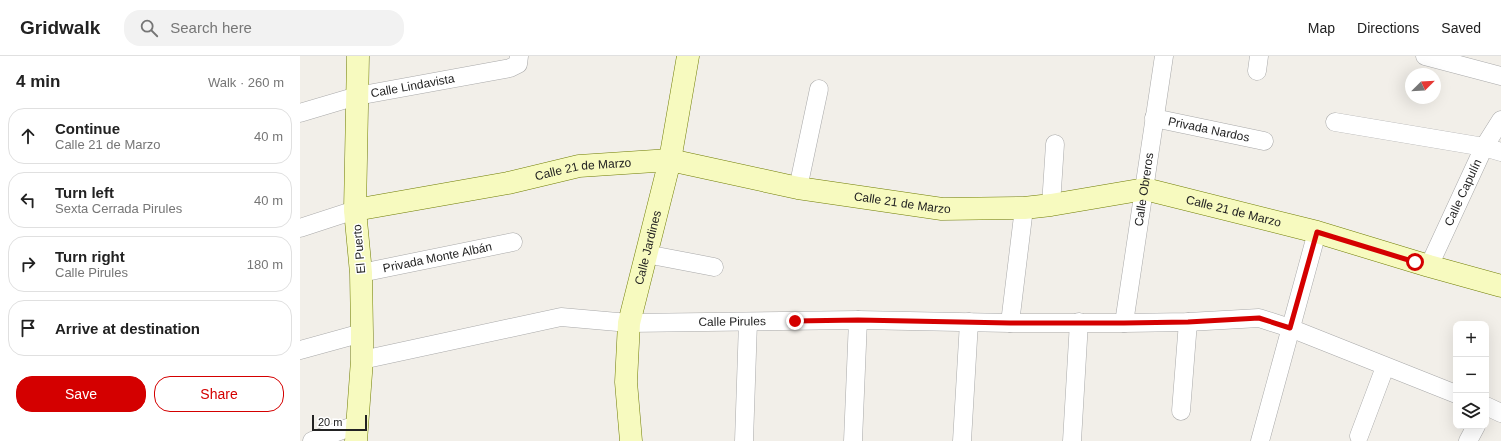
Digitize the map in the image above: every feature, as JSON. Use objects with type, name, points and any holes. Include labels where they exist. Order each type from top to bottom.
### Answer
[{"type":"street","name":"El Puerto","points":[[356,433],[362,360],[361,273],[355,210],[358,56]]},
{"type":"street","name":"Calle Lindavista","points":[[300,113],[357,96],[510,68],[518,64],[519,56]]},
{"type":"street","name":"Calle Jardines","points":[[631,441],[626,382],[629,323],[670,160],[688,56]]},
{"type":"street","name":"Calle Obreros","points":[[1124,323],[1164,56]]},
{"type":"street","points":[[1425,56],[1501,76]]},
{"type":"street","points":[[798,188],[819,89]]},
{"type":"street","name":"Privada Nardos","points":[[1154,118],[1264,141]]},
{"type":"street","name":"Calle Capulín","points":[[1429,266],[1493,149],[1501,120]]},
{"type":"street","points":[[1335,122],[1493,149]]},
{"type":"street","points":[[1051,205],[1055,144]]},
{"type":"street","name":"Calle 21 de Marzo","points":[[300,228],[355,210],[508,183],[579,166],[670,160],[798,188],[942,209],[1024,208],[1051,205],[1145,189],[1317,232],[1501,286]]},
{"type":"street","points":[[1010,323],[1024,208]]},
{"type":"street","points":[[1260,441],[1317,232]]},
{"type":"street","name":"Privada Monte Albán","points":[[361,273],[513,242]]},
{"type":"street","points":[[646,254],[714,267]]},
{"type":"street","name":"Calle Pirules","points":[[362,360],[561,317],[629,323],[858,320],[1010,323],[1124,323],[1188,322],[1259,318],[1290,328],[1453,393]]},
{"type":"street","points":[[853,441],[858,320]]},
{"type":"street","points":[[744,441],[748,322]]},
{"type":"street","points":[[962,441],[969,322]]},
{"type":"street","points":[[1072,441],[1079,322]]},
{"type":"street","points":[[1181,411],[1188,322]]},
{"type":"street","points":[[300,350],[362,333]]},
{"type":"street","points":[[1359,436],[1385,367]]},
{"type":"street","points":[[1468,441],[1474,429]]},
{"type":"street","points":[[312,441],[356,433]]},
{"type":"route","points":[[795,321],[858,320],[1010,323],[1124,323],[1188,322],[1259,318],[1290,328],[1317,232],[1415,262]]}]
